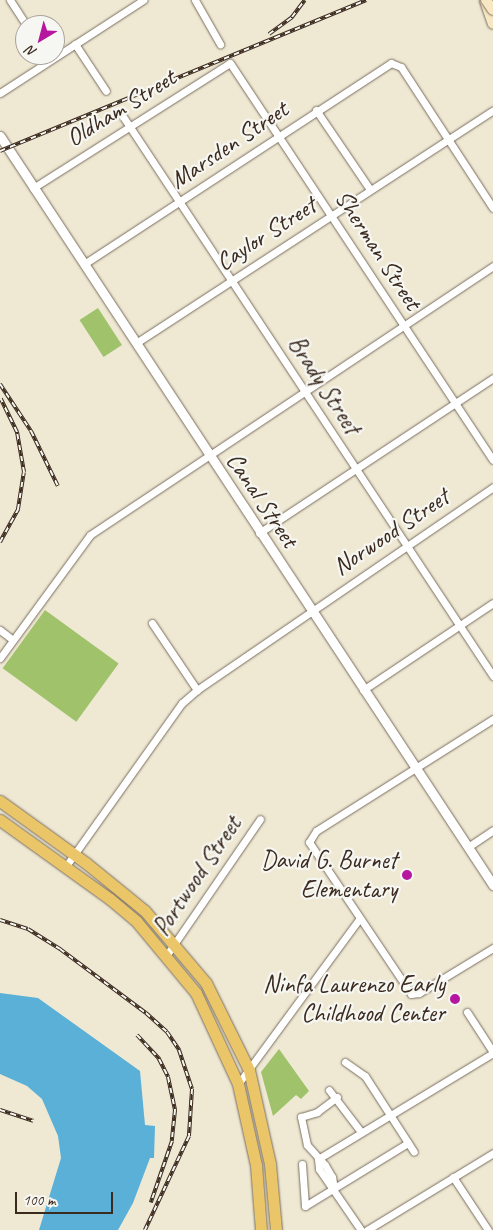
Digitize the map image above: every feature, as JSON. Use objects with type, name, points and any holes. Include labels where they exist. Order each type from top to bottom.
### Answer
[{"type":"main road","points":[[489,4],[493,24]]},
{"type":"main road","points":[[0,801],[74,854],[145,910],[206,983],[248,1070],[270,1164],[276,1230]]},
{"type":"main road","points":[[0,820],[66,866],[137,922],[196,993],[238,1084],[256,1166],[261,1230]]},
{"type":"main road","points":[[260,1214],[274,1215]]},
{"type":"street","points":[[10,0],[20,15]]},
{"type":"street","points":[[65,49],[143,0]]},
{"type":"street","points":[[195,0],[220,44]]},
{"type":"street","points":[[75,44],[106,91]]},
{"type":"street","name":"Oldham Street","points":[[33,188],[129,124],[230,63]]},
{"type":"street","name":"Sherman Street","points":[[230,63],[493,460]]},
{"type":"street","name":"Marsden Street","points":[[84,264],[384,65],[397,63],[448,139]]},
{"type":"street","points":[[0,93],[38,65]]},
{"type":"street","points":[[316,110],[369,188]]},
{"type":"street","name":"Caylor Street","points":[[136,343],[369,188],[493,110]]},
{"type":"street","name":"Brady Street","points":[[122,114],[493,676]]},
{"type":"street","name":"Canal Street","points":[[0,136],[208,456],[493,885]]},
{"type":"street","points":[[448,139],[493,208]]},
{"type":"street","points":[[0,658],[90,535],[493,266]]},
{"type":"street","points":[[259,532],[493,378]]},
{"type":"street","name":"Norwood Street","points":[[66,866],[182,703],[196,690],[493,487]]},
{"type":"street","points":[[363,690],[493,603]]},
{"type":"street","points":[[152,623],[196,690]]},
{"type":"street","points":[[0,630],[13,640]]},
{"type":"street","points":[[493,719],[316,831],[310,839],[310,845],[411,994],[419,994],[493,948]]},
{"type":"street","name":"Portwood Street","points":[[166,956],[260,819]]},
{"type":"street","points":[[468,847],[493,830]]},
{"type":"street","points":[[238,1084],[359,918]]},
{"type":"street","points":[[318,1159],[493,1052],[467,1012]]},
{"type":"street","points":[[345,1062],[365,1076],[414,1152]]},
{"type":"street","points":[[329,1090],[338,1097],[361,1132]]},
{"type":"street","points":[[338,1097],[317,1112],[301,1118],[307,1145],[332,1177],[334,1188],[361,1230]]},
{"type":"street","points":[[302,1164],[305,1206],[408,1144]]},
{"type":"street","points":[[367,1230],[493,1152]]},
{"type":"street","points":[[453,1177],[488,1230]]},
{"type":"green space","points":[[98,308],[122,345],[104,357],[80,320]]},
{"type":"green space","points":[[45,610],[119,663],[76,722],[3,668]]},
{"type":"green space","points":[[279,1049],[309,1091],[301,1099],[296,1095],[273,1116],[261,1072]]},
{"type":"water","points":[[0,993],[38,998],[140,1071],[145,1125],[155,1126],[154,1158],[150,1158],[133,1203],[118,1230],[39,1230],[61,1158],[58,1136],[42,1099],[27,1086],[0,1074]]},
{"type":"tram line","points":[[489,0],[493,5]]},
{"type":"railway","points":[[269,34],[292,17],[305,0]]},
{"type":"railway","points":[[0,151],[366,0]]},
{"type":"railway","points":[[0,384],[31,431],[58,486]]},
{"type":"railway","points":[[0,542],[18,509],[24,472],[17,432],[1,399]]},
{"type":"railway","points":[[0,920],[28,929],[60,949],[146,1013],[167,1032],[179,1050],[192,1089],[189,1136],[145,1230]]},
{"type":"railway","points":[[137,1035],[159,1059],[168,1077],[175,1110],[172,1141],[151,1202]]},
{"type":"railway","points":[[0,1110],[33,1121]]},
{"type":"place","name":"David G. Burnet Elementary","points":[[407,875]]},
{"type":"place","name":"Ninfa Laurenzo Early Childhood Center","points":[[455,999]]}]
